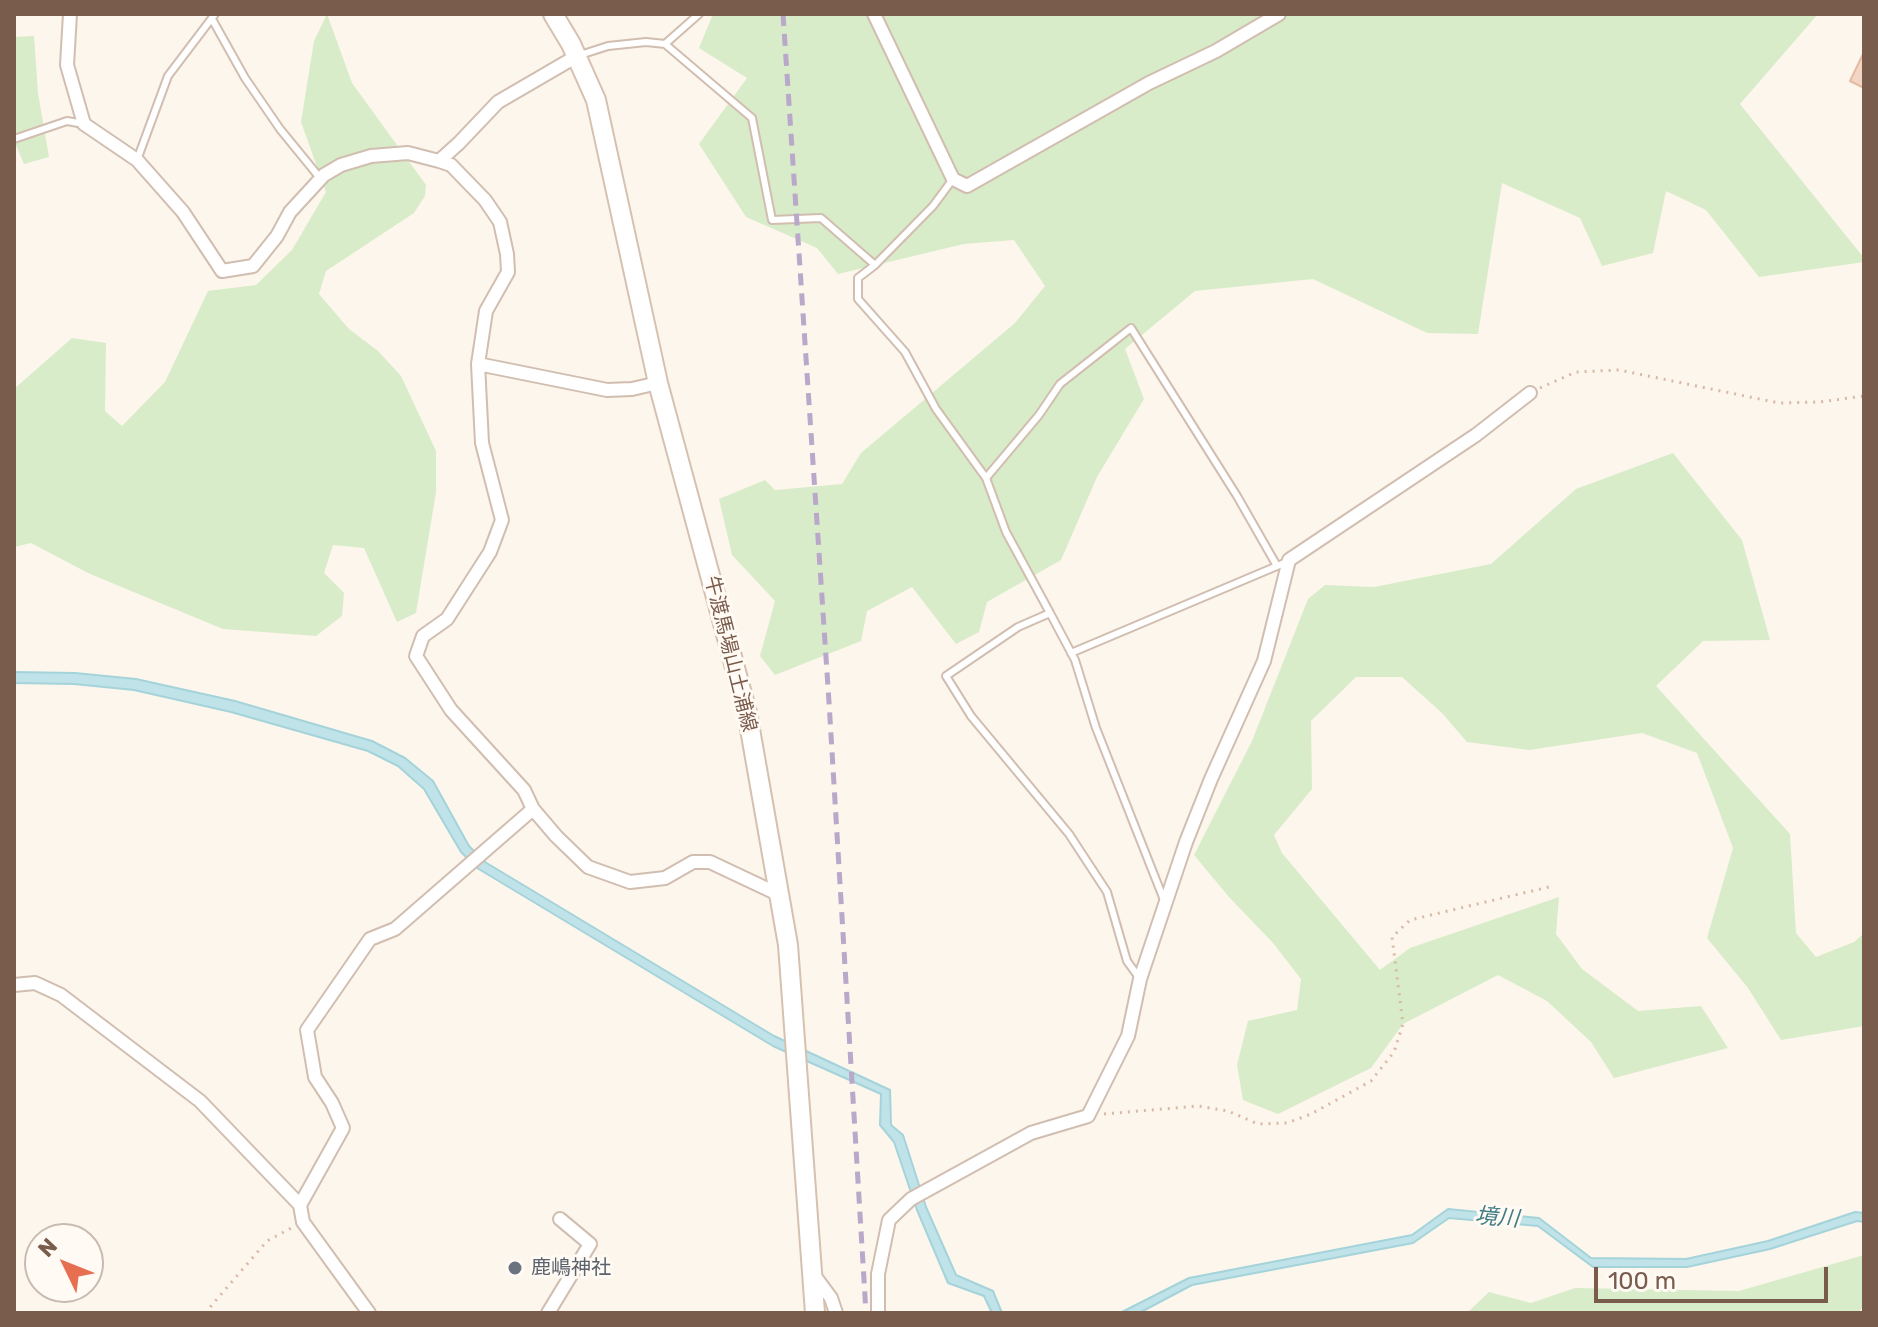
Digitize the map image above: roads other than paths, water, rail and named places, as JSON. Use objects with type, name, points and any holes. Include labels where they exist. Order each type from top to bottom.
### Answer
[{"type":"main road","name":"牛渡馬場山土浦線","points":[[553,14],[577,56],[596,100],[658,383],[747,712],[788,945],[815,1313]]},
{"type":"street","points":[[70,14],[67,65],[84,124],[137,160],[183,212],[222,271],[253,266],[277,236],[290,212],[320,178],[341,165],[371,156],[408,153],[451,165],[485,200],[500,222],[508,272],[486,311],[478,364],[482,443],[502,520],[490,552],[447,619],[423,636],[416,656],[451,710],[524,790],[533,809],[588,867],[630,882],[665,878],[693,862],[710,862],[780,895]]},
{"type":"street","points":[[874,14],[953,179],[967,186],[1279,14]]},
{"type":"street","points":[[439,161],[498,102],[577,56]]},
{"type":"street","points":[[478,364],[607,390],[632,389],[658,383]]},
{"type":"street","points":[[878,1313],[878,1274],[889,1220],[911,1199],[1031,1133],[1088,1116],[1128,1036],[1140,979],[1165,903],[1211,779],[1264,661],[1283,563],[1476,435],[1530,393]]},
{"type":"street","points":[[300,1205],[343,1128],[315,1077],[308,1052],[307,1030],[370,939],[395,929],[533,809]]},
{"type":"street","points":[[14,985],[35,983],[61,995],[200,1101],[300,1205],[303,1222],[369,1313]]},
{"type":"street","points":[[548,1313],[590,1244],[560,1219]]},
{"type":"street","points":[[814,1275],[831,1298],[836,1313]]},
{"type":"lane","points":[[665,44],[699,14]]},
{"type":"lane","points":[[137,160],[168,76],[214,17],[245,78],[280,129],[320,178]]},
{"type":"lane","points":[[577,56],[608,46],[646,42],[665,44],[752,118],[772,220],[821,218],[875,265]]},
{"type":"lane","points":[[14,139],[67,121],[84,124]]},
{"type":"lane","points":[[953,179],[933,206],[858,278],[858,299],[905,352],[936,409],[986,478],[1006,532],[1071,653],[1096,728],[1165,903]]},
{"type":"lane","points":[[986,478],[1039,415],[1060,384],[1131,328],[1283,563],[1071,653]]},
{"type":"lane","points":[[1050,613],[1018,627],[946,676],[971,716],[1069,834],[1107,892],[1127,961],[1140,979]]},
{"type":"water","points":[[14,672],[75,673],[136,679],[235,701],[372,741],[405,758],[433,781],[469,846],[485,862],[774,1036],[890,1090],[891,1125],[903,1135],[926,1207],[956,1275],[993,1291],[1002,1313],[992,1313],[984,1296],[948,1283],[917,1210],[894,1142],[880,1125],[881,1094],[773,1046],[477,868],[461,852],[424,789],[398,766],[368,751],[231,712],[134,690],[74,684],[14,683]]},
{"type":"water","name":"境川","points":[[1448,1209],[1539,1218],[1591,1258],[1686,1259],[1768,1241],[1855,1212],[1864,1213],[1864,1222],[1857,1221],[1770,1249],[1687,1267],[1593,1267],[1538,1226],[1449,1218],[1413,1243],[1192,1285],[1139,1313],[1120,1313],[1189,1278],[1412,1235]]},
{"type":"railway","points":[[783,14],[866,1313]]},
{"type":"place","name":"鹿嶋神社","points":[[515,1268]]}]
